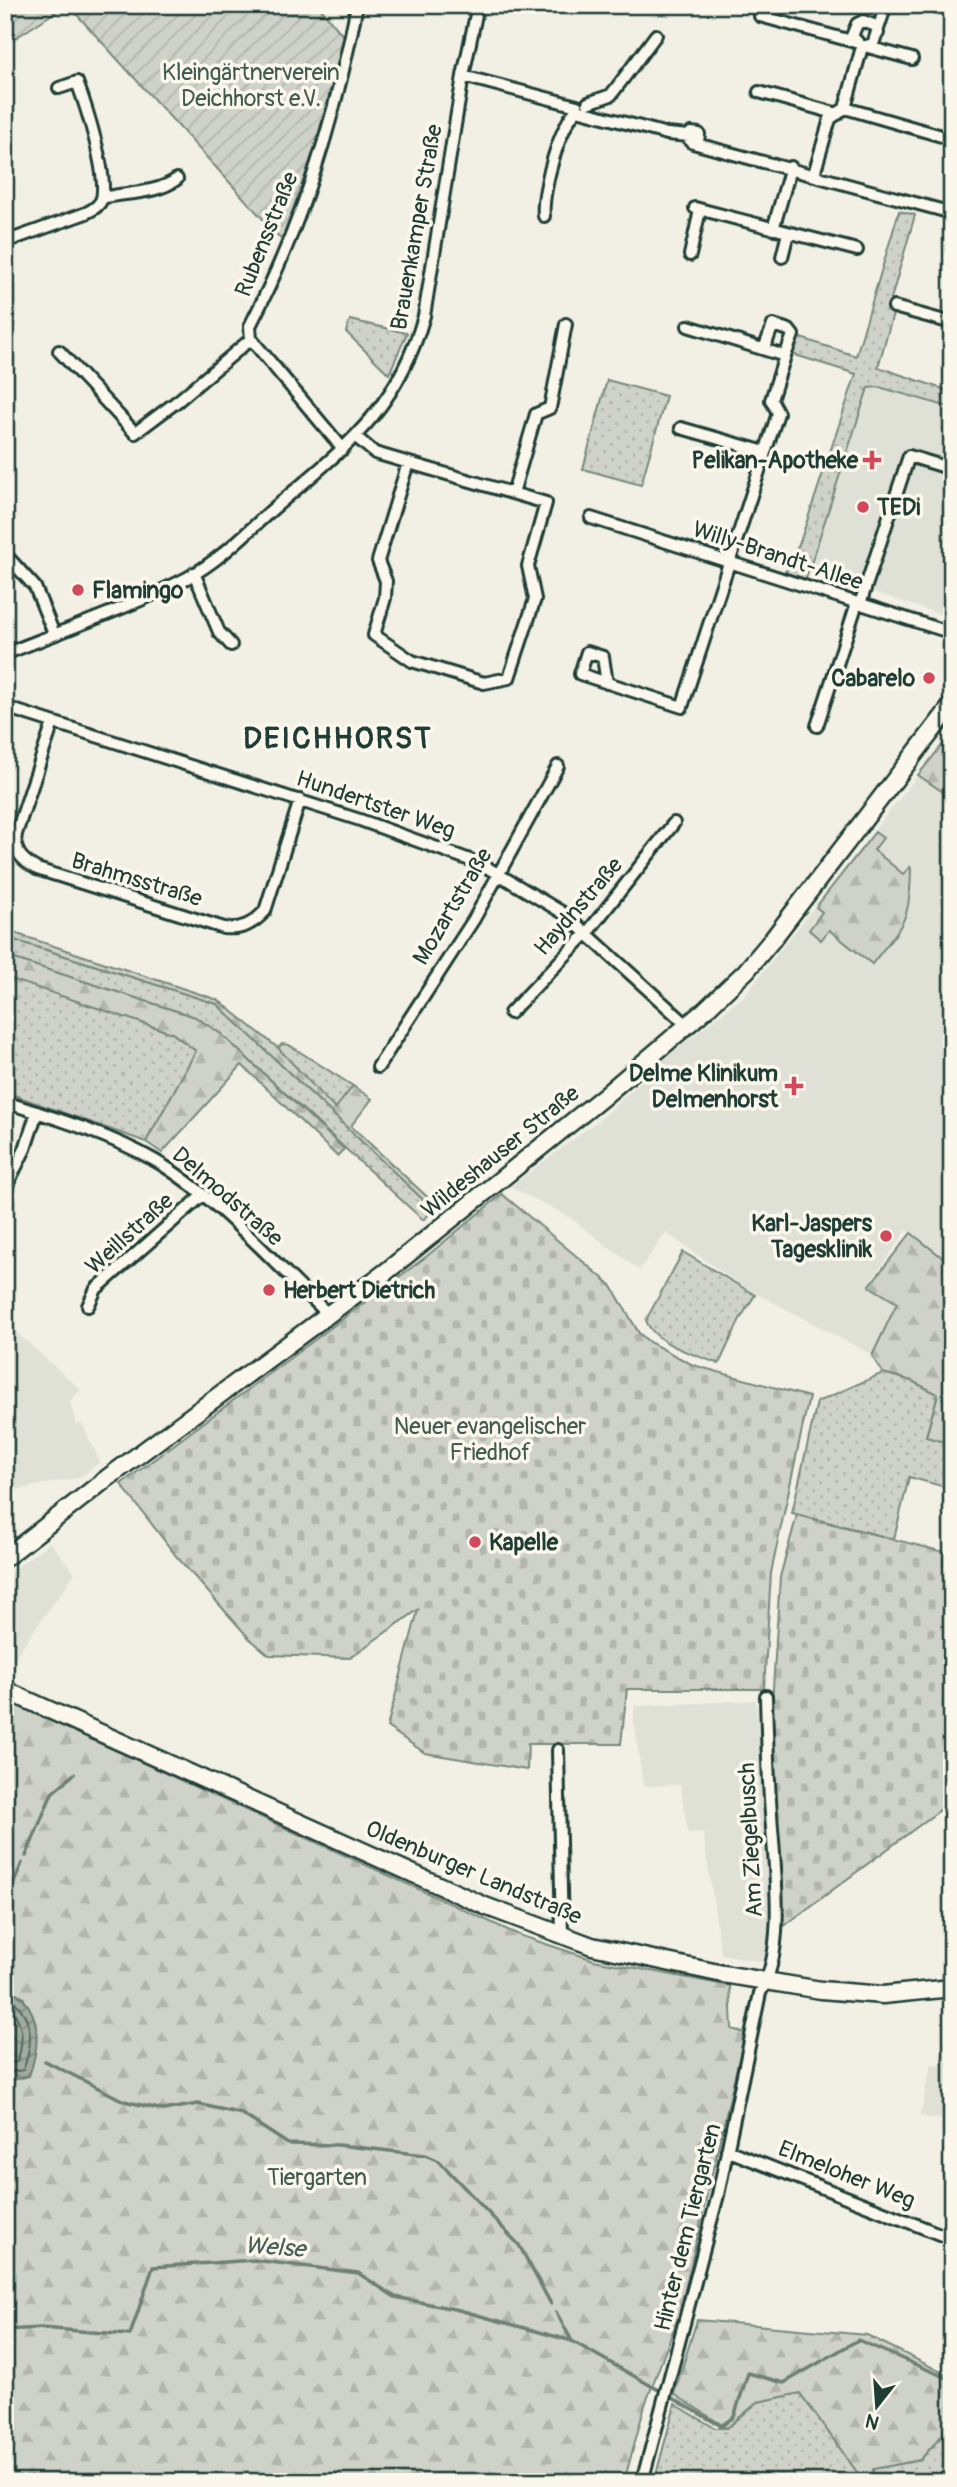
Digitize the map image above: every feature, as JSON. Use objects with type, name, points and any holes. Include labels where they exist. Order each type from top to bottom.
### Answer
[{"type":"main road","name":"Wildeshauser Straße","points":[[5,1558],[106,1479],[329,1315],[603,1097],[687,1025],[746,971],[772,940],[952,705]]},
{"type":"main road","name":"Oldenburger Landstraße","points":[[5,1690],[485,1906],[562,1937],[636,1957],[768,1982],[883,1995],[952,1988]]},
{"type":"street","name":"Rubensstraße","points":[[251,339],[250,326],[285,253],[317,162],[357,5]]},
{"type":"street","name":"Brauenkamper Straße","points":[[5,654],[194,573],[217,559],[356,437],[390,396],[415,347],[426,306],[463,76],[478,5]]},
{"type":"street","points":[[878,33],[870,22],[857,24],[852,36],[861,45],[873,44],[878,33],[886,5]]},
{"type":"street","points":[[760,16],[912,59]]},
{"type":"street","points":[[544,216],[542,205],[568,117],[581,107],[611,95],[656,35]]},
{"type":"street","points":[[814,174],[830,119],[841,111],[861,45]]},
{"type":"street","points":[[463,76],[951,210]]},
{"type":"street","points":[[5,242],[86,213],[96,208],[102,198],[89,113],[77,82],[59,88]]},
{"type":"street","points":[[759,92],[952,139]]},
{"type":"street","points":[[773,229],[791,167]]},
{"type":"street","points":[[102,198],[130,191],[156,190],[177,179]]},
{"type":"street","points":[[691,255],[697,209],[857,250]]},
{"type":"street","points":[[782,257],[789,233]]},
{"type":"street","points":[[894,307],[952,323]]},
{"type":"street","points":[[513,493],[536,414],[550,408],[566,324]]},
{"type":"street","points":[[607,683],[682,707],[778,413],[771,400],[793,335],[789,330],[773,325],[764,349]]},
{"type":"street","points":[[688,326],[785,356]]},
{"type":"street","points":[[59,351],[135,433],[251,339],[343,449]]},
{"type":"street","points":[[681,428],[765,452]]},
{"type":"street","points":[[356,437],[375,453],[546,503],[527,566],[535,599],[509,678],[484,683],[412,660],[374,635],[386,590],[386,581],[378,561],[408,463]]},
{"type":"street","points":[[817,726],[909,456],[952,469]]},
{"type":"street","name":"Willy-Brandt-Allee","points":[[591,518],[952,633]]},
{"type":"street","points":[[5,554],[36,587],[54,634]]},
{"type":"street","points":[[194,573],[219,632],[231,645]]},
{"type":"street","name":"Hundertster Weg","points":[[5,707],[443,848],[497,871],[554,907],[587,933],[687,1025]]},
{"type":"street","name":"Brahmsstraße","points":[[52,723],[16,834],[15,841],[20,856],[37,869],[212,924],[233,929],[244,927],[265,911],[299,800]]},
{"type":"street","name":"Mozartstraße","points":[[378,1067],[474,919],[497,871],[558,766]]},
{"type":"street","name":"Haydnstraße","points":[[510,1013],[587,933],[674,823]]},
{"type":"street","name":"Delmodstraße","points":[[5,1102],[37,1112],[154,1160],[203,1195],[329,1315]]},
{"type":"street","points":[[5,1189],[25,1149],[37,1112]]},
{"type":"street","name":"Weillstraße","points":[[88,1306],[96,1289],[203,1195]]},
{"type":"street","name":"Am Ziegelbusch","points":[[766,1696],[766,1744],[778,1901],[768,1982]]},
{"type":"street","points":[[558,1750],[562,1937]]},
{"type":"street","name":"Hinter dem Tiergarten","points":[[642,2482],[671,2381],[727,2150],[760,1993],[768,1982]]},
{"type":"street","name":"Elmeloher Weg","points":[[727,2150],[952,2239]]},
{"type":"shaded area","points":[[868,387],[879,387],[952,408],[952,618],[809,571]]},
{"type":"shaded area","name":"Delme Klinikum Delmenhorst","points":[[918,775],[952,798],[952,1265],[907,1230],[867,1286],[897,1303],[872,1355],[744,1287],[666,1233],[639,1270],[568,1216],[510,1187],[604,1116],[669,1055],[744,996]]},
{"type":"shaded area","points":[[5,1322],[81,1390],[70,1401],[76,1424],[82,1423],[100,1462],[81,1477],[5,1492]]},
{"type":"shaded area","points":[[50,1542],[75,1573],[5,1671],[5,1576]]},
{"type":"shaded area","points":[[756,1700],[774,1909],[768,1963],[721,1954],[703,1832],[688,1833],[680,1785],[643,1786],[634,1721],[634,1706]]},
{"type":"shaded area","points":[[952,2011],[952,2122],[920,2116],[931,2064],[941,2065],[949,2013]]},
{"type":"green space","points":[[5,5],[66,5],[11,41],[5,34]]},
{"type":"green space","name":"Kleingärtnerverein Deichhorst e.V.","points":[[68,5],[318,5],[345,38],[313,153],[282,240]]},
{"type":"green space","points":[[899,211],[915,215],[889,306],[893,314],[878,367],[952,392],[952,408],[879,387],[868,388],[806,579],[785,573],[800,542],[856,374],[792,354],[798,337],[856,356]]},
{"type":"green space","points":[[350,320],[407,333],[389,374],[346,332]]},
{"type":"green space","points":[[607,380],[666,396],[641,485],[583,469]]},
{"type":"green space","points":[[952,733],[952,798],[918,775]]},
{"type":"green space","points":[[875,832],[883,838],[874,850],[903,874],[910,867],[911,869],[907,912],[898,930],[872,964],[829,930],[821,940],[809,930],[822,912],[816,907]]},
{"type":"green space","points":[[5,930],[218,1000],[278,1048],[335,1109],[353,1086],[372,1099],[351,1126],[438,1207],[434,1210],[217,1004],[5,937]]},
{"type":"green space","points":[[5,937],[217,1004],[434,1210],[423,1220],[221,1034],[195,1017],[5,956]]},
{"type":"green space","points":[[5,956],[195,1017],[221,1034],[344,1149],[337,1156],[242,1065],[162,1153],[146,1142],[196,1051],[172,1033],[5,977]]},
{"type":"green space","points":[[12,979],[172,1033],[196,1051],[146,1142],[5,1092],[5,1002]]},
{"type":"green space","points":[[282,1044],[289,1045],[353,1086],[335,1110],[282,1056],[278,1048]]},
{"type":"green space","name":"Neuer evangelischer Friedhof","points":[[502,1194],[611,1285],[639,1333],[649,1342],[693,1365],[809,1397],[771,1573],[764,1689],[627,1689],[621,1744],[528,1744],[527,1770],[425,1753],[387,1727],[418,1610],[349,1658],[269,1655],[249,1638],[177,1557],[121,1484],[427,1256]]},
{"type":"green space","points":[[911,1233],[952,1265],[952,1444],[926,1437],[938,1394],[912,1381],[883,1373],[872,1356],[897,1303],[869,1286]]},
{"type":"green space","points":[[683,1252],[755,1295],[740,1319],[719,1364],[667,1343],[651,1329],[646,1320]]},
{"type":"green space","points":[[883,1373],[912,1381],[938,1394],[926,1436],[952,1444],[952,1489],[909,1477],[894,1539],[792,1513],[817,1402]]},
{"type":"green space","points":[[797,1515],[952,1554],[952,1801],[780,1929],[769,1752],[780,1577]]},
{"type":"green space","name":"Tiergarten","points":[[5,1700],[519,1935],[594,1960],[730,1986],[732,2029],[745,2033],[679,2315],[645,2405],[624,2482],[5,2482],[5,2079],[10,2081],[24,1998],[5,1986]]},
{"type":"green space","points":[[697,2320],[867,2335],[952,2377],[952,2424],[920,2460],[873,2469],[871,2482],[860,2482],[860,2476],[800,2393],[758,2402],[727,2428],[674,2394]]},
{"type":"green space","points":[[800,2393],[860,2476],[860,2482],[654,2482],[675,2404],[715,2428],[727,2428],[758,2402]]},
{"type":"green space","points":[[952,2424],[952,2482],[871,2482],[873,2469],[920,2460]]},
{"type":"water","points":[[5,1986],[26,2003],[36,2025],[37,2038],[29,2076],[10,2081],[5,2079]]},
{"type":"waterway","points":[[26,1856],[52,1793],[74,1774]]},
{"type":"waterway","points":[[5,1904],[22,1863]]},
{"type":"waterway","name":"Welse","points":[[45,2061],[124,2101],[163,2110],[198,2104],[242,2114],[288,2144],[338,2145],[425,2155],[439,2161],[519,2245],[551,2304]]},
{"type":"waterway","name":"Welse","points":[[5,2330],[41,2328],[130,2335],[153,2267],[254,2260],[358,2273],[395,2297],[459,2310],[572,2341],[662,2392]]},
{"type":"waterway","name":"Welse","points":[[556,2312],[572,2341]]},
{"type":"waterway","name":"Welse","points":[[5,2353],[12,2330]]},
{"type":"waterway","name":"Welse","points":[[669,2396],[721,2426],[734,2417],[748,2373],[784,2383],[858,2340],[952,2380]]},
{"type":"place","name":"Pelikan-Apotheke","points":[[872,460]]},
{"type":"place","name":"TEDi","points":[[863,507]]},
{"type":"place","name":"Flamingo","points":[[78,590]]},
{"type":"place","name":"Cabarelo","points":[[929,678]]},
{"type":"place","name":"Delme Klinikum Delmenhorst","points":[[794,1086]]},
{"type":"place","name":"Karl-Jaspers Tagesklinik","points":[[886,1236]]},
{"type":"place","name":"Herbert Dietrich","points":[[269,1290]]},
{"type":"place","name":"Kapelle","points":[[475,1542]]},
{"type":"district","name":"DEICHHORST","points":[[338,738]]}]
